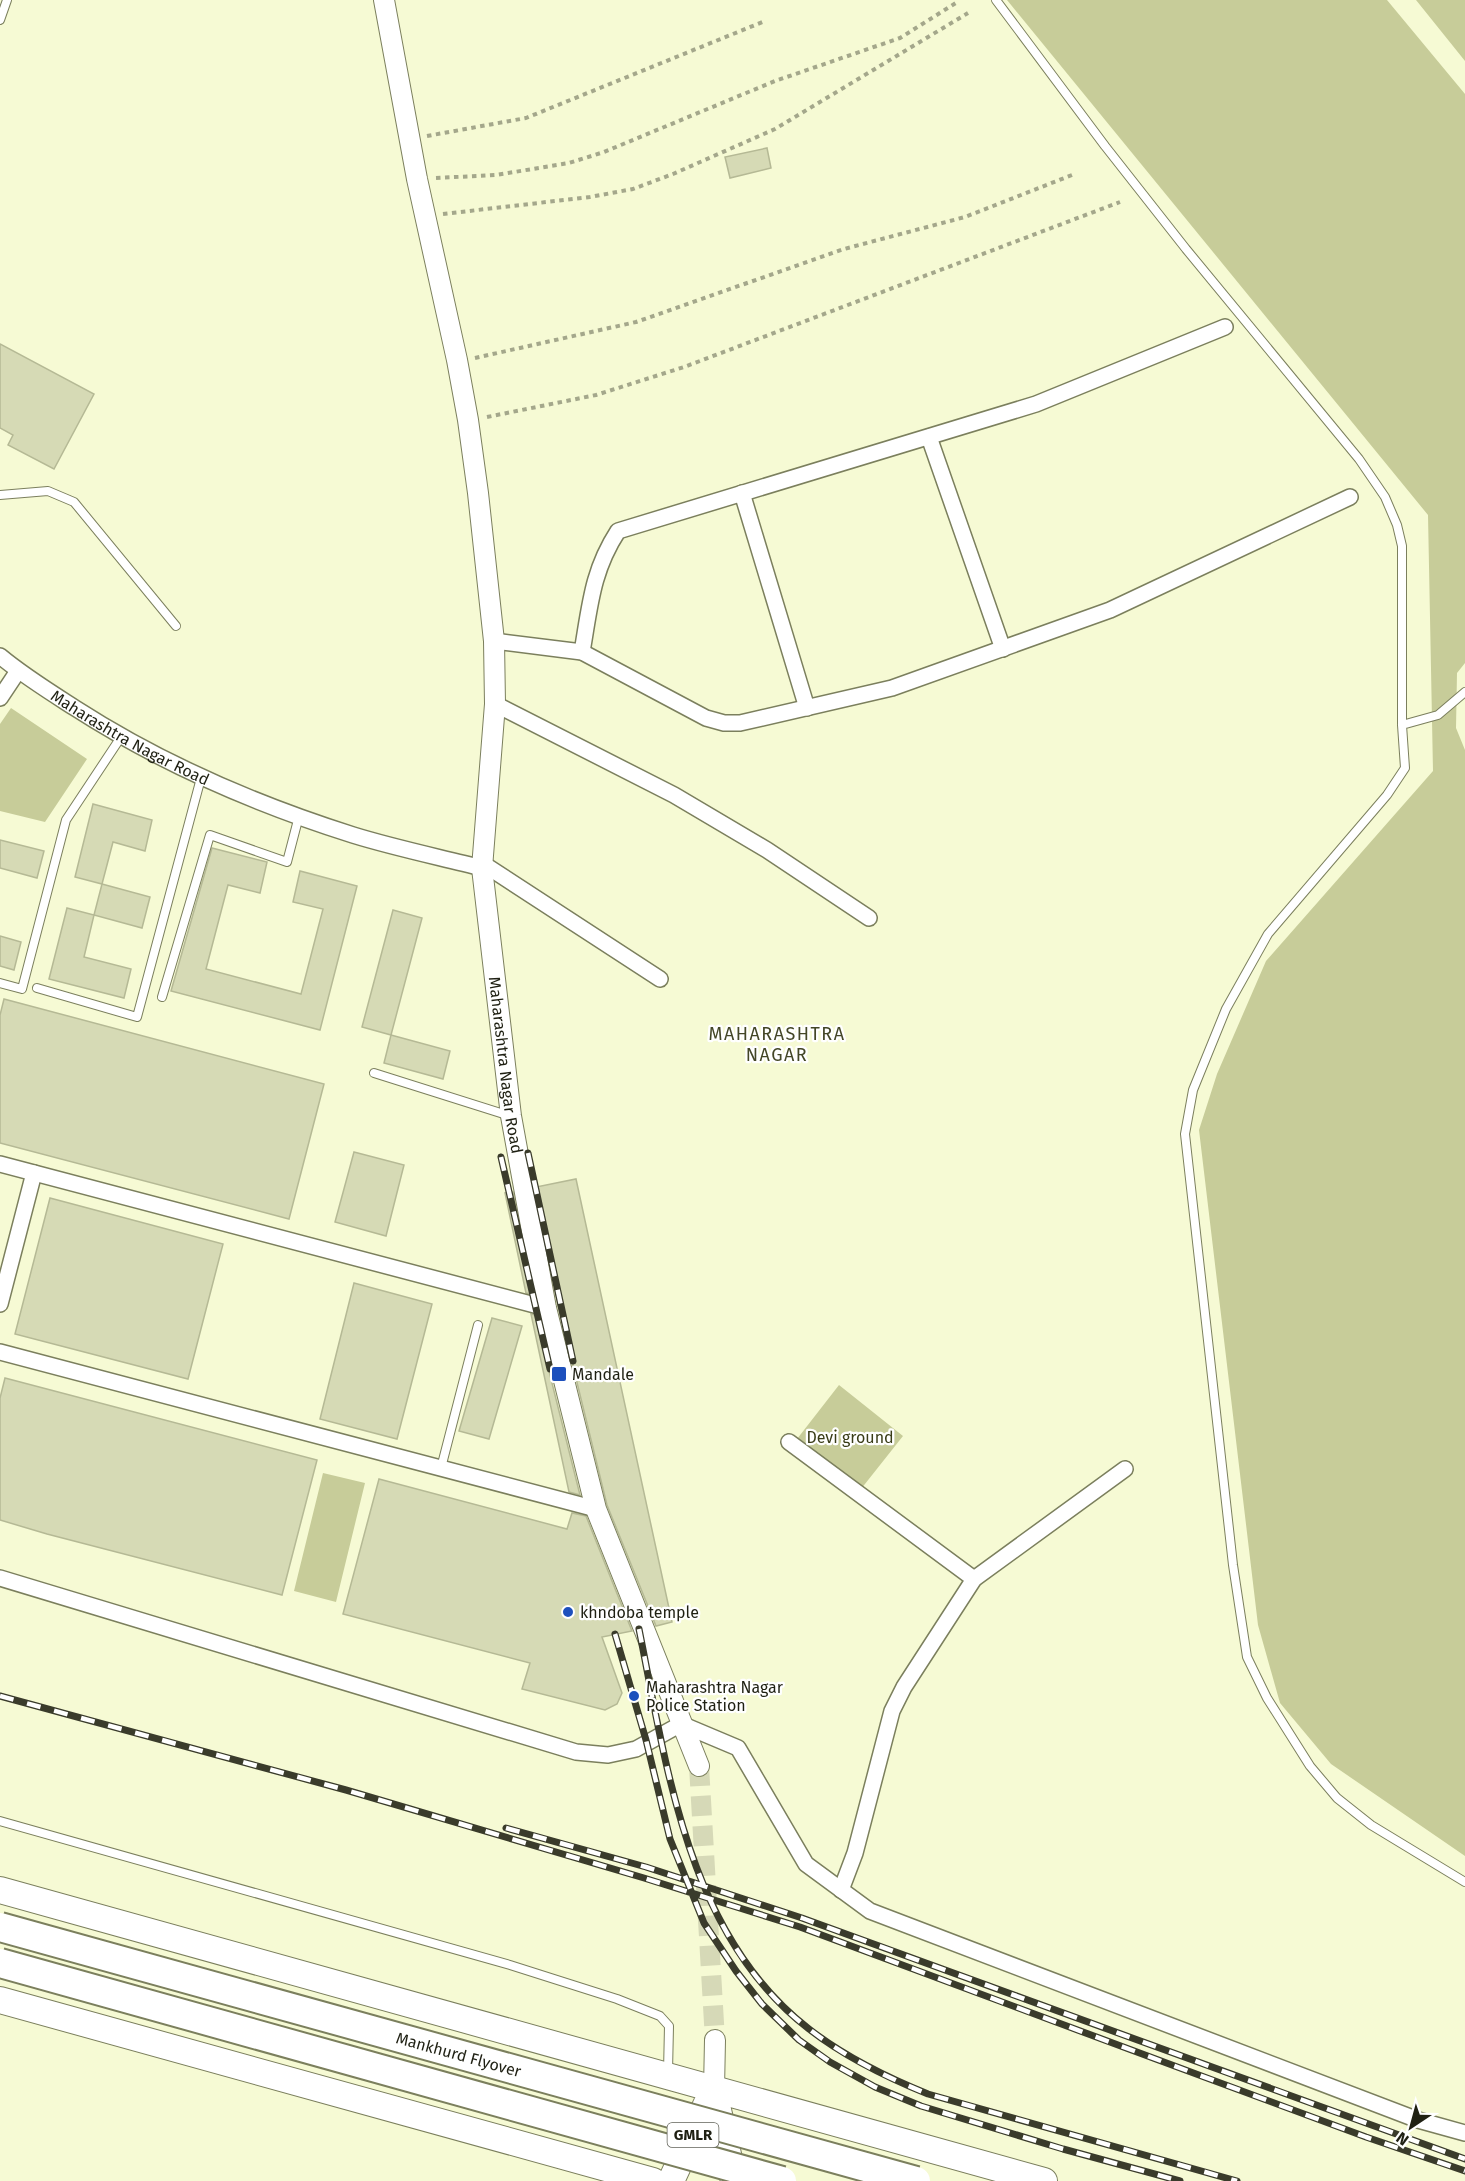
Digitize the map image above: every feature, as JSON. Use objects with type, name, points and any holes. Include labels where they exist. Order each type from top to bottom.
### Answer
[{"type":"highway","points":[[0,1890],[1044,2181]]},
{"type":"highway","name":"Mankhurd Flyover","points":[[0,1926],[916,2181]]},
{"type":"highway","points":[[0,1963],[782,2181]]},
{"type":"highway","points":[[0,2000],[653,2181]]},
{"type":"highway","name":"GMLR","points":[[671,2181],[714,2089]]},
{"type":"highway","name":"GMLR","points":[[714,2089],[734,2181]]},
{"type":"street","points":[[384,0],[409,140],[468,420],[494,641],[495,704],[482,866],[660,979]]},
{"type":"street","points":[[582,652],[596,576],[605,552],[618,531],[1036,404],[1226,327]]},
{"type":"street","points":[[929,437],[1003,649]]},
{"type":"street","points":[[742,493],[807,708]]},
{"type":"street","points":[[494,641],[582,652],[706,718],[724,723],[740,723],[892,688],[1110,610],[1350,497]]},
{"type":"street","name":"Maharashtra Nagar Road","points":[[0,656],[18,671],[121,737],[201,778],[252,800],[355,836],[482,866],[511,1116],[546,1308],[596,1509],[699,1766]]},
{"type":"street","points":[[0,698],[18,671]]},
{"type":"street","points":[[495,704],[674,795],[766,850],[869,918]]},
{"type":"street","points":[[0,1164],[546,1308]]},
{"type":"street","points":[[0,1304],[34,1173]]},
{"type":"street","points":[[0,1352],[596,1509]]},
{"type":"street","points":[[789,1442],[974,1580]]},
{"type":"street","points":[[841,1890],[855,1853],[892,1711],[904,1687],[974,1580],[1125,1469]]},
{"type":"street","points":[[0,1578],[576,1752],[608,1755],[636,1749],[681,1724],[738,1748],[806,1864],[870,1911],[1419,2120],[1465,2133]]},
{"type":"street","points":[[714,2089],[715,2040]]},
{"type":"lane","points":[[0,20],[7,0]]},
{"type":"lane","points":[[996,0],[1186,249],[1359,459],[1385,497],[1397,525],[1402,546],[1402,725],[1405,768],[1388,795],[1268,934],[1226,1009],[1193,1090],[1185,1134],[1233,1564],[1247,1657],[1267,1698],[1297,1746],[1310,1766],[1337,1798],[1371,1825],[1465,1882]]},
{"type":"lane","points":[[0,495],[48,491],[74,502],[176,626]]},
{"type":"lane","points":[[1402,725],[1438,715],[1465,692]]},
{"type":"lane","points":[[0,983],[22,989],[66,820],[121,737]]},
{"type":"lane","points":[[37,988],[137,1017],[201,778]]},
{"type":"lane","points":[[162,997],[210,835],[287,862],[299,816]]},
{"type":"lane","points":[[374,1073],[511,1116]]},
{"type":"lane","points":[[441,1468],[478,1325]]},
{"type":"lane","points":[[0,1821],[498,1961],[660,2016],[669,2026],[668,2076]]},
{"type":"path","points":[[417,179],[496,175],[569,164],[775,81],[900,38],[959,1]]},
{"type":"path","points":[[424,215],[554,202],[633,189],[775,129],[968,13]]},
{"type":"path","points":[[409,140],[525,117],[765,21]]},
{"type":"path","points":[[457,360],[490,356],[636,322],[844,249],[965,217],[1072,175]]},
{"type":"path","points":[[468,420],[596,395],[684,367],[1120,202]]},
{"type":"green space","points":[[1007,0],[1387,0],[1465,94],[1465,663],[1457,673],[1456,728],[1465,750],[1465,1856],[1331,1764],[1280,1703],[1258,1625],[1199,1130],[1217,1074],[1266,961],[1433,771],[1428,515]]},
{"type":"green space","points":[[1416,0],[1465,0],[1465,61]]},
{"type":"green space","points":[[11,708],[87,759],[45,822],[0,811],[0,724]]},
{"type":"green space","name":"Devi ground","points":[[839,1385],[903,1436],[861,1489],[797,1439]]},
{"type":"green space","points":[[323,1473],[365,1483],[336,1602],[294,1591]]},
{"type":"building","points":[[767,148],[771,168],[730,178],[725,157]]},
{"type":"building","points":[[0,344],[94,394],[54,469],[8,445],[13,435],[0,428]]},
{"type":"building","points":[[93,804],[152,820],[145,851],[113,842],[102,884],[75,877]]},
{"type":"building","points":[[0,840],[44,851],[37,878],[0,868]]},
{"type":"building","points":[[212,848],[267,862],[260,893],[228,885],[206,969],[301,994],[323,909],[293,902],[300,871],[357,886],[320,1030],[171,991]]},
{"type":"building","points":[[102,884],[150,897],[142,928],[94,915]]},
{"type":"building","points":[[67,908],[94,915],[84,957],[131,969],[124,998],[49,979]]},
{"type":"building","points":[[393,910],[422,918],[391,1035],[362,1027]]},
{"type":"building","points":[[0,936],[21,942],[14,970],[0,966]]},
{"type":"building","points":[[4,999],[324,1084],[289,1219],[0,1143],[0,1015]]},
{"type":"building","points":[[391,1035],[450,1051],[443,1079],[384,1063]]},
{"type":"building","points":[[354,1152],[404,1165],[386,1236],[335,1222]]},
{"type":"building","points":[[576,1179],[672,1622],[656,1626],[607,1505],[558,1305],[536,1187]]},
{"type":"building","points":[[513,1192],[531,1294],[526,1293],[505,1193]]},
{"type":"building","points":[[50,1198],[223,1244],[188,1379],[15,1334]]},
{"type":"building","points":[[354,1283],[432,1304],[397,1439],[320,1419]]},
{"type":"building","points":[[531,1314],[535,1315],[580,1495],[569,1492]]},
{"type":"building","points":[[492,1318],[522,1326],[489,1439],[459,1431]]},
{"type":"building","points":[[5,1378],[317,1460],[282,1595],[0,1520],[0,1398]]},
{"type":"building","points":[[379,1479],[567,1529],[572,1513],[586,1516],[632,1631],[602,1637],[622,1693],[617,1704],[605,1710],[522,1689],[530,1663],[343,1614]]},
{"type":"tunnel","points":[[699,1766],[715,2040]]},
{"type":"railway","points":[[528,1153],[573,1361]]},
{"type":"railway","points":[[501,1157],[550,1369]]},
{"type":"railway","points":[[639,1629],[673,1793],[689,1847],[709,1898],[735,1947],[768,1991],[809,2029],[866,2066],[928,2094],[1237,2181]]},
{"type":"railway","points":[[615,1634],[646,1740],[670,1839],[704,1923],[736,1971],[762,2004],[799,2040],[830,2062],[875,2087],[921,2106],[1063,2149],[1180,2181]]},
{"type":"railway","points":[[0,1696],[346,1790],[644,1878],[800,1927],[1366,2137],[1465,2171]]},
{"type":"railway","points":[[506,1828],[646,1867],[802,1918],[1465,2159]]},
{"type":"place","name":"Mandale","points":[[559,1374]]},
{"type":"place","name":"khndoba temple","points":[[568,1612]]},
{"type":"place","name":"Maharashtra Nagar Police Station","points":[[634,1696]]},
{"type":"district","name":"MAHARASHTRA NAGAR","points":[[777,1044]]}]
